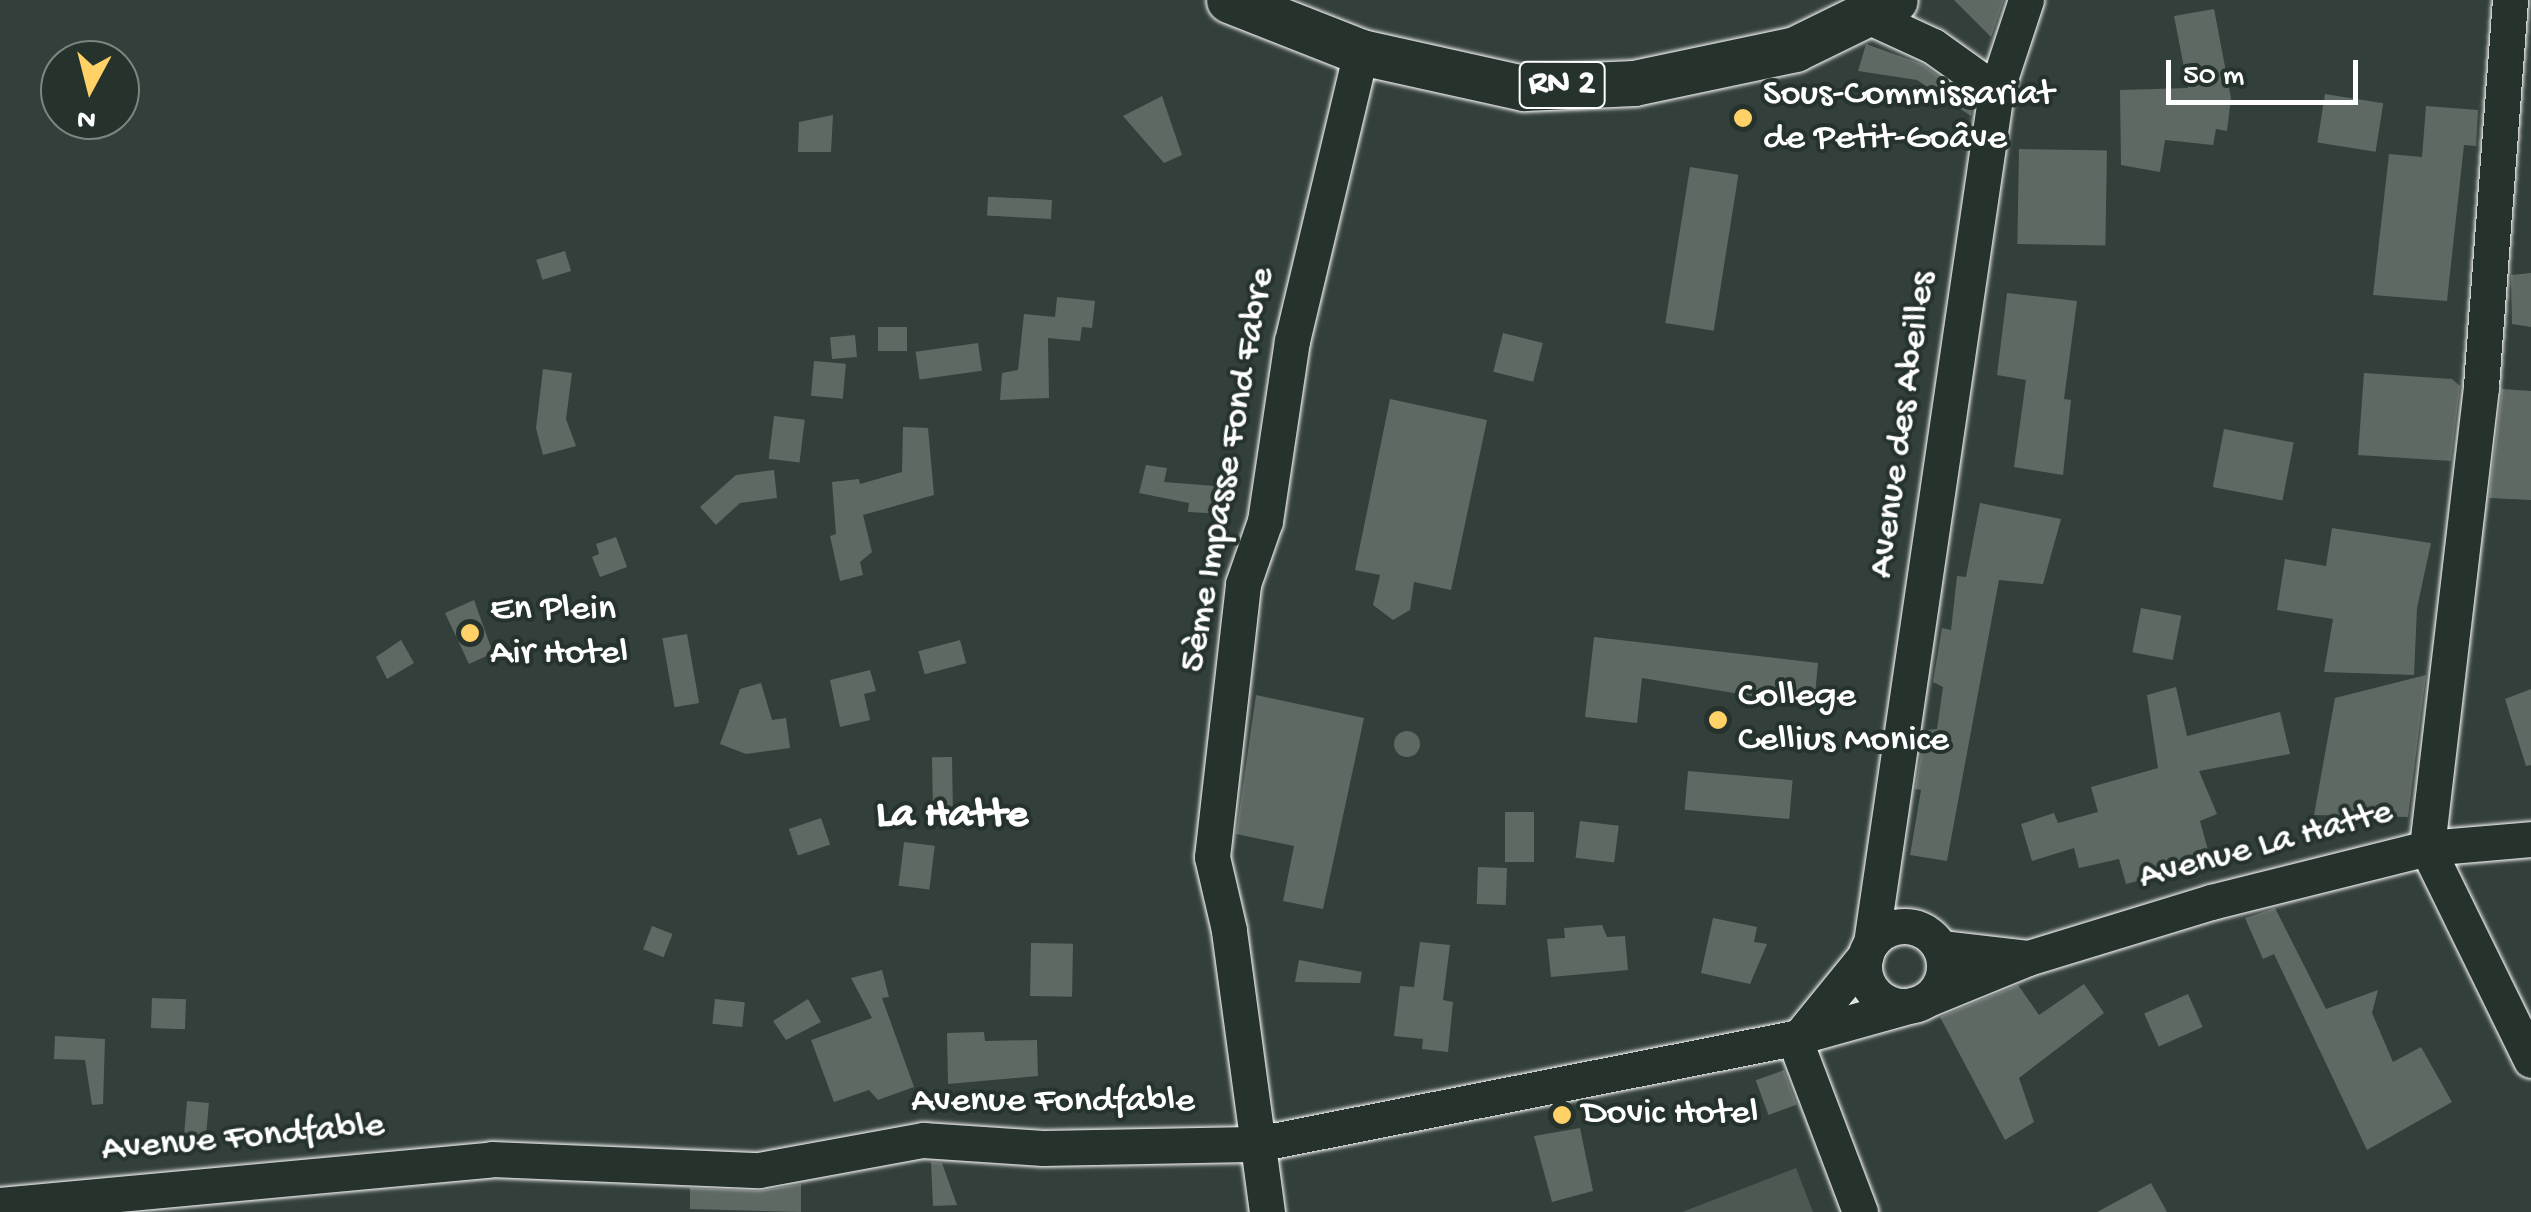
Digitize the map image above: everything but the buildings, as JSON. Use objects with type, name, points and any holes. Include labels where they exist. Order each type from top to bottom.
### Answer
[{"type":"main road","name":"RN 2","points":[[1229,0],[1362,52],[1524,88],[1634,83],[1795,49],[1882,8]]},
{"type":"street","name":"Avenue des Abeilles","points":[[1868,949],[1996,91],[2026,0]]},
{"type":"street","points":[[2510,0],[2481,387],[2427,848],[2531,1060]]},
{"type":"street","points":[[1882,8],[1996,91]]},
{"type":"street","name":"5ème Impasse Fond Fabre","points":[[1268,1212],[1229,930],[1212,857],[1243,584],[1265,521],[1292,340],[1362,52]]},
{"type":"street","name":"Avenue La Hatte","points":[[1921,1002],[2028,958],[2211,902],[2427,848],[2531,839]]},
{"type":"street","points":[[1868,949],[1874,992],[1894,1004],[1921,1002],[1944,972],[1932,939],[1882,867]]},
{"type":"street","points":[[1860,1212],[1797,1037],[1868,949],[1892,928],[1932,939]]},
{"type":"street","name":"Avenue La Hatte","points":[[1932,939],[2028,958]]},
{"type":"street","name":"Avenue Fondfable","points":[[0,1205],[492,1159],[759,1170],[924,1140],[1044,1148],[1257,1144],[1797,1037],[1921,1002]]},
{"type":"shaded area","points":[[1796,1168],[1813,1212],[1682,1212]]},
{"type":"place","name":"Sous-Commissariat de Petit-Goâve","points":[[1743,118]]},
{"type":"place","name":"En Plein Air Hotel","points":[[470,633]]},
{"type":"place","name":"College Cellius Monice","points":[[1718,720]]},
{"type":"place","name":"Dovic Hotel","points":[[1562,1115]]},
{"type":"district","name":"La Hatte","points":[[952,817]]}]
